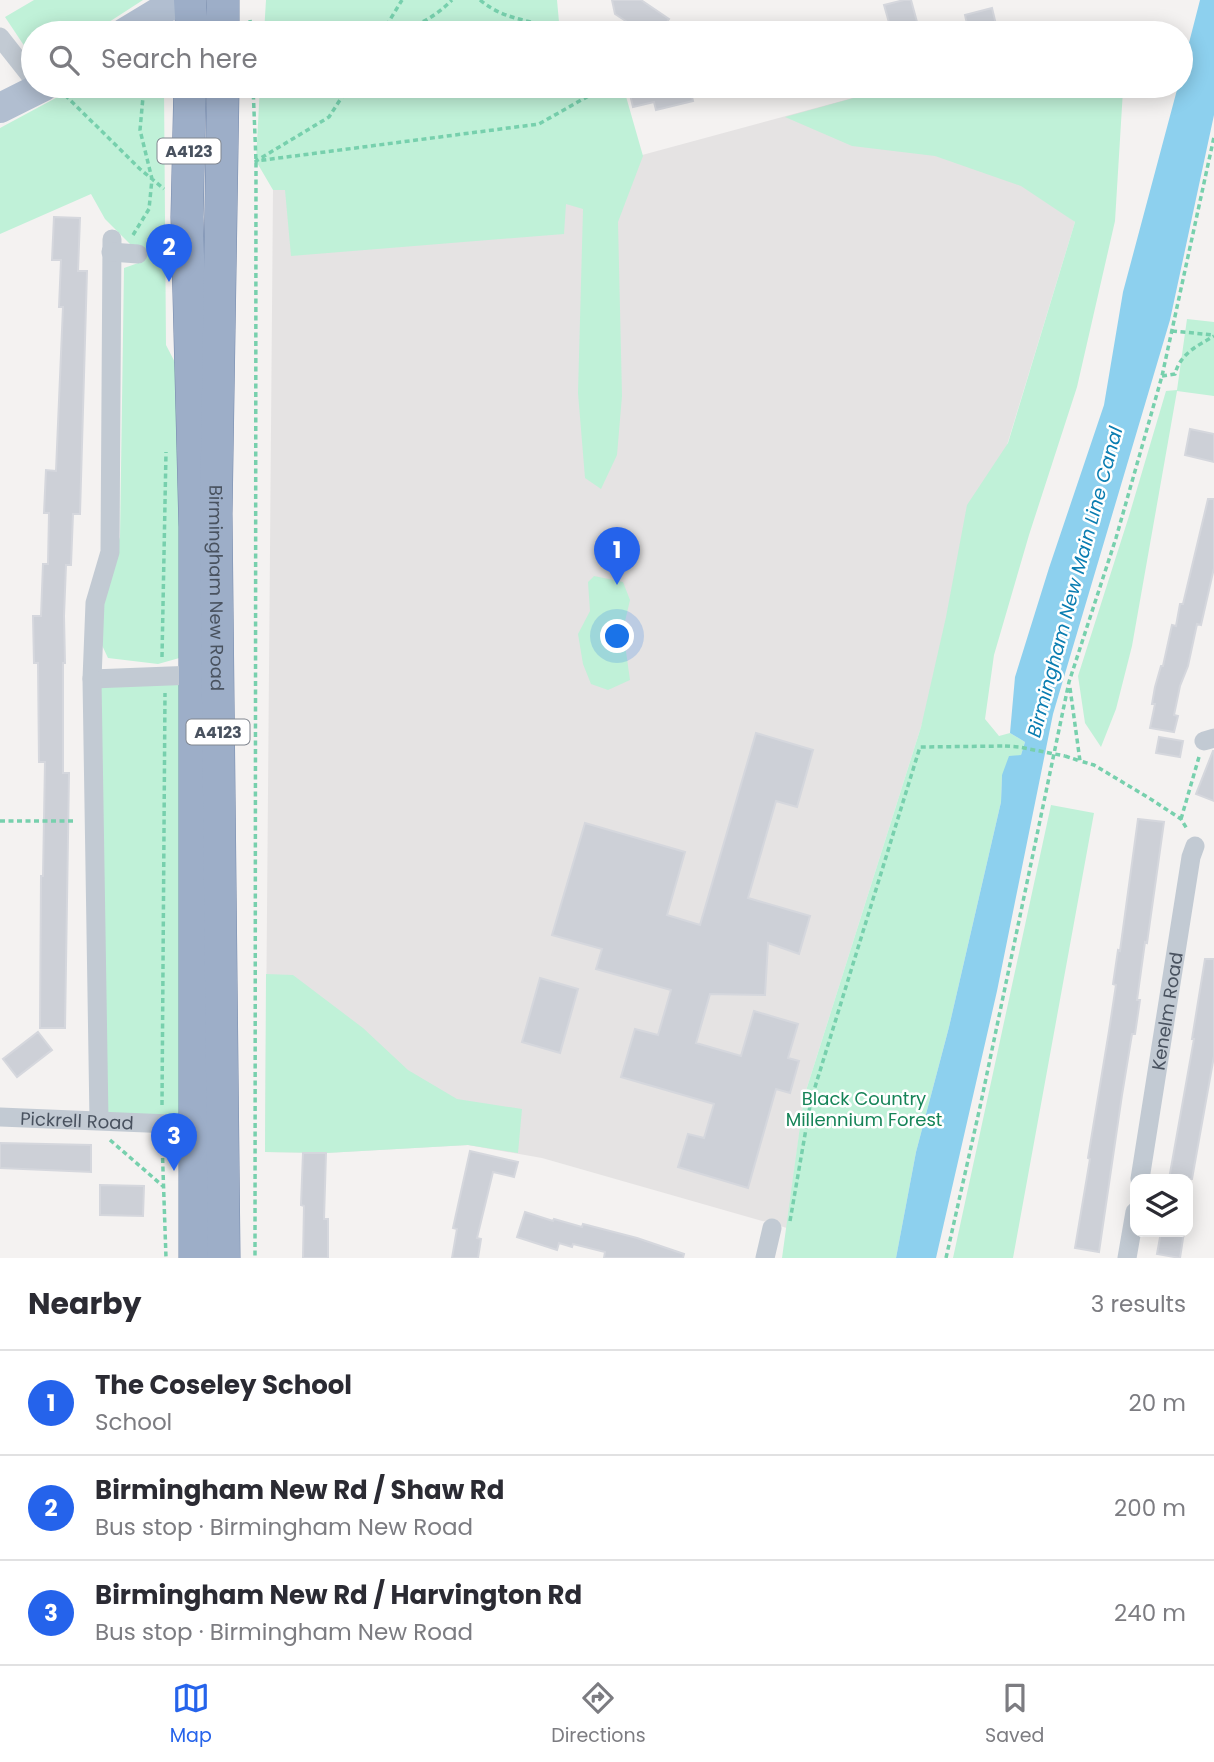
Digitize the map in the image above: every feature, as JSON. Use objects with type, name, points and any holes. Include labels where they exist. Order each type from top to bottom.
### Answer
[{"type":"highway","points":[[190,0],[191,21]]},
{"type":"highway","points":[[223,0],[223,21]]},
{"type":"highway","name":"Birmingham New Road","points":[[190,98],[187,216],[195,527],[174,670],[209,1125],[224,1258]]},
{"type":"highway","name":"Birmingham New Road","points":[[195,1258],[209,1125],[223,98]]},
{"type":"main road","points":[[144,21],[179,0]]},
{"type":"main road","points":[[0,108],[21,98]]},
{"type":"street","points":[[0,37],[21,60]]},
{"type":"street","points":[[99,1120],[92,679],[95,603],[110,552],[121,250]]},
{"type":"street","points":[[92,679],[174,670]]},
{"type":"street","name":"Kenelm Road","points":[[1141,1174],[1189,870],[1191,837]]},
{"type":"street","name":"Pickrell Road","points":[[0,1117],[209,1125]]},
{"type":"street","points":[[765,1258],[781,1226]]},
{"type":"street","points":[[1127,1258],[1131,1237]]},
{"type":"path","points":[[389,21],[402,0]]},
{"type":"path","points":[[425,21],[439,13],[452,0]]},
{"type":"path","points":[[480,0],[495,12],[519,21]]},
{"type":"path","points":[[58,98],[171,195]]},
{"type":"path","points":[[121,250],[149,209],[152,179],[140,130],[143,98]]},
{"type":"path","points":[[253,98],[256,161],[255,1258]]},
{"type":"path","points":[[256,161],[330,117],[342,98]]},
{"type":"path","points":[[256,161],[539,124],[584,98]]},
{"type":"path","points":[[946,1258],[1069,682],[1116,537],[1162,376],[1214,136]]},
{"type":"path","points":[[1172,331],[1214,336]]},
{"type":"path","points":[[1162,376],[1175,374],[1186,353],[1214,336]]},
{"type":"path","points":[[166,1258],[162,1123],[174,670]]},
{"type":"path","points":[[1069,682],[1080,761]]},
{"type":"path","points":[[1181,819],[1209,739]]},
{"type":"path","points":[[781,1226],[811,1100],[920,747],[1019,747],[1094,765],[1181,819],[1191,837]]},
{"type":"path","points":[[0,821],[94,821]]},
{"type":"path","points":[[99,1120],[108,1139],[164,1187]]},
{"type":"shaded area","points":[[853,98],[913,98],[1075,222],[921,727],[804,1097],[787,1228],[542,1158],[468,1145],[326,1153],[265,1152],[273,190],[437,182],[609,164]]},
{"type":"green space","points":[[34,0],[143,0],[111,21],[21,21],[21,41],[5,17]]},
{"type":"green space","points":[[266,0],[557,0],[559,21],[265,21]]},
{"type":"green space","points":[[56,98],[164,98],[166,345],[182,376],[183,657],[158,664],[108,658],[100,641],[99,602],[120,537],[124,268],[141,262],[134,248],[105,219],[91,194],[0,234],[0,128]]},
{"type":"green space","points":[[259,98],[626,98],[643,156],[618,222],[622,396],[617,455],[601,489],[585,478],[578,393],[583,209],[566,204],[564,234],[291,256],[285,190],[273,190],[256,161]]},
{"type":"green space","name":"Black Country Millennium Forest","points":[[854,98],[1123,98],[1115,221],[1077,387],[994,655],[985,719],[999,736],[1010,733],[1025,742],[1021,755],[1002,775],[1001,802],[949,1027],[916,1152],[896,1258],[782,1258],[804,1097],[921,727],[946,617],[967,505],[1008,443],[1075,222],[1021,186],[935,156],[852,146],[785,117]]},
{"type":"green space","points":[[1187,319],[1214,322],[1214,396],[1177,391],[1132,646],[1116,709],[1101,747],[1085,723],[1078,676],[1166,391],[1177,390]]},
{"type":"green space","points":[[594,576],[623,582],[630,600],[623,630],[630,680],[608,690],[591,684],[583,664],[578,634],[590,611],[588,582]]},
{"type":"green space","points":[[187,675],[195,1125],[99,1120],[92,679]]},
{"type":"green space","name":"Black Country Millennium Forest","points":[[1051,805],[1094,813],[1013,1258],[953,1258]]},
{"type":"green space","points":[[266,974],[293,975],[363,1028],[408,1070],[457,1099],[522,1109],[518,1153],[468,1145],[326,1153],[265,1152]]},
{"type":"water","name":"Birmingham New Main Line Canal","points":[[1200,0],[1214,0],[1214,115],[1170,320],[1053,714],[997,991],[936,1258],[896,1258],[916,1152],[949,1027],[1001,802],[1002,775],[1009,756],[1021,755],[1025,742],[1010,733],[1015,677],[1104,405],[1123,292],[1175,98],[1193,98],[1193,27]]},
{"type":"building","points":[[612,0],[641,0],[669,19],[626,21],[615,14]]},
{"type":"building","points":[[911,0],[917,21],[889,21],[884,5]]},
{"type":"building","points":[[992,8],[995,21],[966,21],[965,15]]},
{"type":"building","points":[[631,98],[692,98],[693,101],[656,110],[654,102],[633,107]]},
{"type":"building","points":[[54,217],[80,218],[78,271],[87,271],[80,514],[73,514],[71,565],[66,565],[64,616],[63,773],[69,773],[65,1028],[40,1028],[45,762],[39,762],[38,663],[34,663],[33,616],[41,616],[43,564],[48,564],[49,513],[44,513],[46,470],[56,471],[63,307],[59,307],[61,260],[52,260]]},
{"type":"building","points":[[1190,429],[1214,434],[1214,462],[1185,455]]},
{"type":"building","points":[[1208,499],[1214,499],[1214,568],[1201,625],[1197,624],[1188,666],[1180,686],[1174,715],[1178,716],[1174,732],[1150,728],[1155,687],[1163,666],[1172,625],[1176,626],[1180,604],[1183,604]]},
{"type":"building","points":[[756,733],[813,750],[797,807],[776,801],[748,898],[810,916],[799,954],[768,943],[765,995],[710,994],[696,1043],[741,1056],[754,1011],[798,1024],[788,1058],[799,1061],[790,1093],[776,1089],[748,1188],[678,1167],[688,1134],[704,1138],[714,1104],[621,1077],[635,1029],[658,1035],[671,990],[596,969],[602,949],[552,935],[585,823],[685,852],[667,915],[700,925]]},
{"type":"building","points":[[1159,737],[1183,741],[1180,757],[1156,753]]},
{"type":"building","points":[[1214,751],[1214,801],[1196,794]]},
{"type":"building","points":[[1138,819],[1164,822],[1137,1000],[1140,1000],[1135,1034],[1132,1034],[1099,1252],[1075,1248],[1116,985],[1113,984]]},
{"type":"building","points":[[1205,959],[1214,959],[1214,1056],[1193,1174],[1170,1174],[1194,1039]]},
{"type":"building","points":[[540,978],[578,989],[560,1053],[522,1042]]},
{"type":"building","points":[[38,1032],[52,1050],[17,1077],[3,1059]]},
{"type":"building","points":[[0,1143],[91,1145],[91,1172],[0,1168]]},
{"type":"building","points":[[470,1151],[518,1162],[514,1177],[493,1172],[477,1238],[481,1239],[478,1258],[452,1258],[457,1229],[453,1228]]},
{"type":"building","points":[[303,1153],[326,1153],[324,1219],[328,1219],[328,1258],[303,1258]]},
{"type":"building","points":[[100,1185],[144,1186],[143,1216],[100,1215]]},
{"type":"building","points":[[525,1212],[553,1221],[554,1219],[582,1227],[583,1224],[637,1238],[684,1254],[683,1258],[604,1258],[605,1252],[559,1243],[557,1250],[517,1237]]},
{"type":"building","points":[[1160,1237],[1183,1237],[1180,1258],[1157,1254]]},
{"type":"place","name":"Birmingham New Rd / Shaw Rd","points":[[169,282]]},
{"type":"place","name":"The Coseley School","points":[[617,585]]},
{"type":"place","name":"Birmingham New Rd / Harvington Rd","points":[[174,1171]]}]
